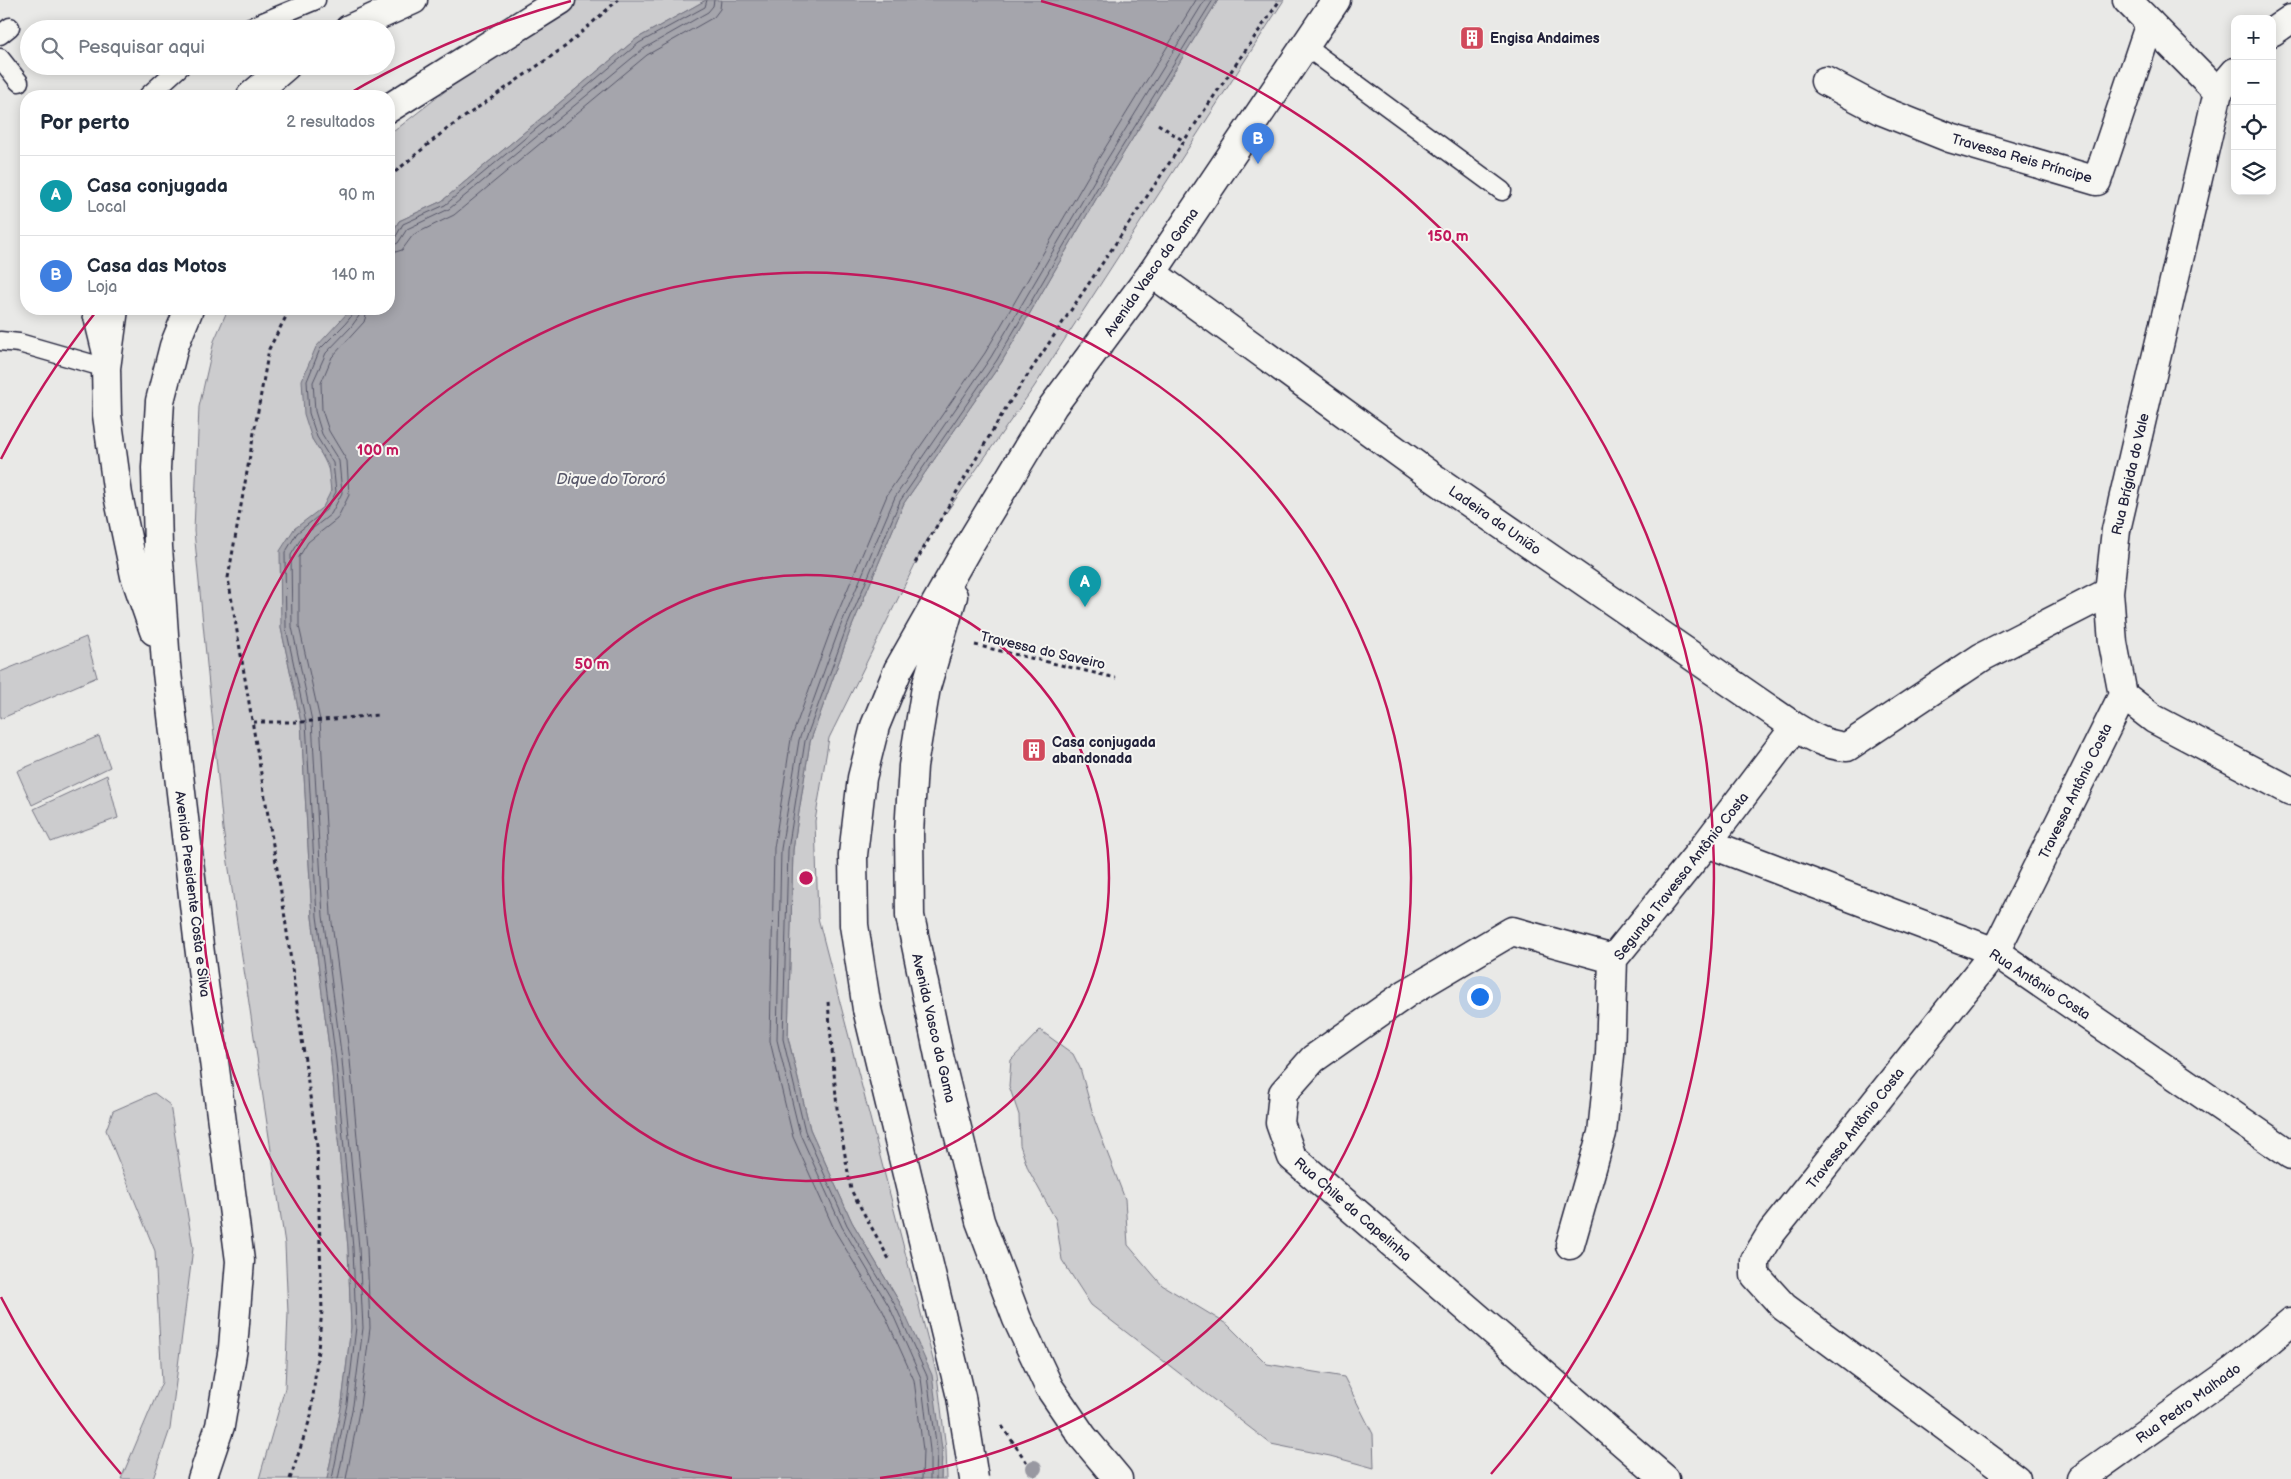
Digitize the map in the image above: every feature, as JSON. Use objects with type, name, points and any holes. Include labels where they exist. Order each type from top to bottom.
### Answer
[{"type":"street","points":[[370,20],[413,0]]},
{"type":"street","points":[[395,104],[561,0]]},
{"type":"street","name":"Avenida Vasco da Gama","points":[[974,1479],[961,1397],[867,1009],[854,925],[853,855],[862,778],[875,726],[898,670],[969,545],[1053,406],[1152,273],[1336,0]]},
{"type":"street","points":[[2127,0],[2150,23],[2226,82]]},
{"type":"street","points":[[2276,29],[2291,18]]},
{"type":"street","name":"Travessa Reis Príncipe","points":[[1825,82],[1880,110],[1950,138],[2097,181],[2150,23]]},
{"type":"street","points":[[258,90],[276,75]]},
{"type":"street","name":"Rua Brígida do Vale","points":[[2123,695],[2113,643],[2109,592],[2116,530],[2226,82]]},
{"type":"street","name":"Ladeira da União","points":[[1152,273],[1431,476],[1795,727],[1814,739],[1831,746],[1847,747],[1982,657],[2109,592]]},
{"type":"street","points":[[113,315],[106,368],[107,415],[118,495],[135,576],[166,664]]},
{"type":"street","name":"Avenida Presidente Costa e Silva","points":[[187,315],[174,346],[160,401],[156,468],[158,547],[166,664],[198,938],[240,1261],[233,1348],[220,1426],[202,1479]]},
{"type":"street","name":"Avenida Vasco da Gama","points":[[969,545],[926,687],[913,766],[909,833],[910,916],[939,1056],[984,1230],[1017,1319],[1049,1387],[1083,1437],[1118,1479]]},
{"type":"street","points":[[2123,695],[2154,720],[2291,791]]},
{"type":"street","name":"Travessa Antônio Costa","points":[[2016,1479],[1784,1307],[1755,1275],[1754,1260],[1772,1232],[1995,952],[2123,695]]},
{"type":"street","name":"Segunda Travessa Antônio Costa","points":[[1570,1245],[1602,1133],[1610,1055],[1613,959],[1707,843],[1795,727]]},
{"type":"street","name":"Rua Antônio Costa","points":[[1707,843],[1995,952],[2291,1155]]},
{"type":"street","name":"Rua Chile da Capelinha","points":[[1613,959],[1512,931],[1407,993],[1313,1059],[1283,1093],[1280,1122],[1292,1157],[1665,1479]]},
{"type":"street","name":"Rua Pedro Malhado","points":[[2082,1479],[2234,1370],[2291,1322]]},
{"type":"lane","points":[[268,20],[316,0]]},
{"type":"lane","points":[[1305,46],[1502,191]]},
{"type":"lane","points":[[0,58],[19,82]]},
{"type":"lane","points":[[155,90],[171,75]]},
{"type":"lane","points":[[93,315],[106,368]]},
{"type":"lane","points":[[0,341],[19,342],[106,368]]},
{"type":"path","points":[[395,172],[443,132],[566,46],[618,0]]},
{"type":"path","points":[[914,566],[1007,406],[1280,0]]},
{"type":"path","points":[[1158,124],[1184,141]]},
{"type":"path","points":[[287,315],[269,349],[228,578],[282,904],[317,1146],[322,1311],[311,1416],[290,1479]]},
{"type":"path","name":"Travessa do Saveiro","points":[[965,643],[1116,678]]},
{"type":"path","points":[[253,722],[301,722],[378,716]]},
{"type":"path","points":[[828,998],[837,1108],[851,1190],[892,1263]]},
{"type":"path","points":[[1000,1423],[1038,1479]]},
{"type":"shaded area","points":[[562,0],[706,0],[636,39],[442,201],[399,221],[395,228],[395,130]]},
{"type":"shaded area","points":[[1218,0],[1284,0],[1034,387],[927,540],[829,738],[815,821],[818,918],[937,1375],[946,1449],[947,1479],[941,1479],[942,1449],[900,1303],[852,1222],[810,1129],[788,1037],[793,850],[810,742],[850,631],[904,503],[1001,363],[1110,175]]},
{"type":"shaded area","points":[[225,315],[346,315],[342,320],[312,439],[326,464],[331,482],[331,491],[328,500],[322,508],[294,529],[281,628],[301,722],[312,917],[331,1062],[348,1248],[351,1327],[342,1403],[327,1479],[259,1479],[285,1388],[288,1313],[285,1244],[223,829],[194,531],[199,407],[214,341]]},
{"type":"shaded area","points":[[86,637],[97,677],[0,719],[0,672]]},
{"type":"shaded area","points":[[99,736],[110,767],[32,805],[17,771]]},
{"type":"shaded area","points":[[107,775],[118,818],[51,842],[34,809]]},
{"type":"shaded area","points":[[1040,1030],[1073,1054],[1080,1068],[1095,1121],[1125,1199],[1128,1245],[1162,1285],[1228,1325],[1267,1364],[1344,1377],[1373,1434],[1374,1468],[1330,1456],[1271,1444],[1091,1305],[1062,1260],[1056,1220],[1028,1169],[1020,1145],[1019,1115],[1009,1086],[1011,1060]]},
{"type":"shaded area","points":[[154,1093],[170,1105],[193,1248],[170,1429],[153,1479],[121,1479],[162,1382],[155,1251],[106,1130],[113,1111]]},
{"type":"water","name":"Dique do Tororó","points":[[706,0],[1218,0],[1110,175],[1001,363],[904,503],[850,631],[810,742],[793,850],[788,1038],[810,1129],[852,1222],[900,1303],[932,1375],[942,1449],[941,1479],[327,1479],[342,1403],[351,1327],[348,1248],[331,1062],[312,917],[301,722],[281,628],[280,551],[294,529],[323,507],[331,491],[328,465],[312,439],[304,414],[302,380],[316,347],[345,315],[395,315],[395,228],[399,221],[442,201],[636,39]]},
{"type":"place","name":"Engisa Andaimes","points":[[1472,38]]},
{"type":"place","name":"Casa das Motos","points":[[1258,164]]},
{"type":"place","name":"Casa conjugada","points":[[1085,607]]},
{"type":"place","name":"Casa conjugada abandonada","points":[[1034,750]]}]
